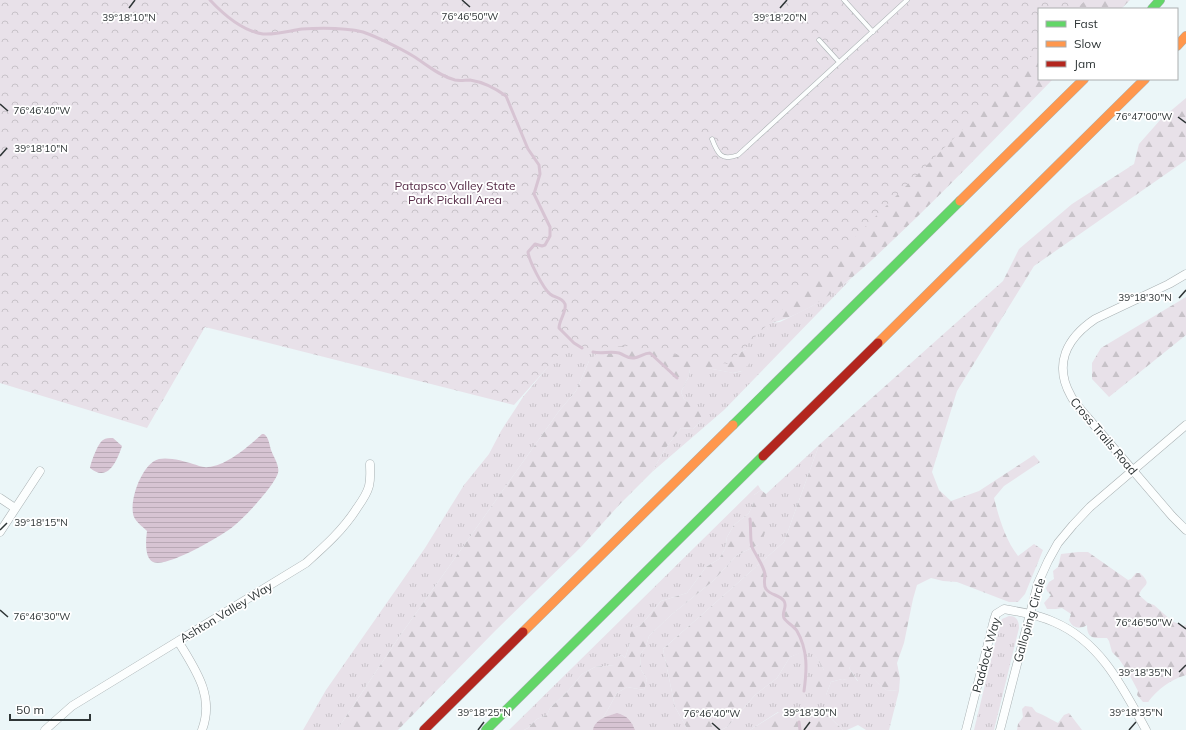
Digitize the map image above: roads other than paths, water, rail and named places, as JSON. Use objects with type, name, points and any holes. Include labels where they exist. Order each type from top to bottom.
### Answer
[{"type":"highway","points":[[1153,8],[1160,0]]},
{"type":"highway","points":[[1178,45],[1186,36]]},
{"type":"highway","points":[[424,730],[1083,80]]},
{"type":"highway","points":[[486,730],[1144,80]]},
{"type":"street","name":"Cross Trails Road","points":[[1186,274],[1169,284],[1095,319],[1084,326],[1067,348],[1063,360],[1063,372],[1071,397],[1082,412],[1172,516],[1186,530]]},
{"type":"street","name":"Galloping Circle","points":[[1000,730],[1038,583],[1058,543],[1087,510],[1186,425]]},
{"type":"street","name":"Ashton Valley Way","points":[[45,730],[72,706],[306,563],[327,545],[350,518],[365,495],[371,475],[370,464]]},
{"type":"street","points":[[0,532],[40,471]]},
{"type":"street","points":[[0,498],[15,508]]},
{"type":"street","name":"Paddock Way","points":[[966,730],[996,614],[1004,609],[1029,614],[1054,622],[1069,630],[1094,649],[1107,663],[1122,686],[1146,730]]},
{"type":"street","points":[[178,641],[198,675],[204,690],[207,706],[202,730]]},
{"type":"lane","points":[[844,0],[873,32]]},
{"type":"lane","points":[[712,139],[715,147],[722,156],[729,158],[738,155],[907,0]]},
{"type":"lane","points":[[819,40],[839,62]]},
{"type":"waterway","points":[[210,0],[221,11],[241,26],[263,34],[317,28],[363,32],[402,50],[444,76],[455,80],[480,82],[506,96],[528,149],[539,165],[540,174],[534,194],[550,227],[550,236],[545,245],[542,246],[535,244],[528,252],[529,256],[547,291],[562,300],[565,304],[565,310],[559,328],[574,343],[582,348]]},
{"type":"waterway","points":[[593,352],[616,352],[632,358],[650,353],[677,378]]},
{"type":"waterway","points":[[750,519],[751,544],[764,570],[765,587],[770,593],[780,597],[784,601],[785,605],[783,616],[797,631],[801,638],[806,660],[804,691]]},
{"type":"waterway","points":[[799,722],[800,730]]},
{"type":"park label","name":"Patapsco Valley State Park Pickall Area","points":[[455,192]]}]
